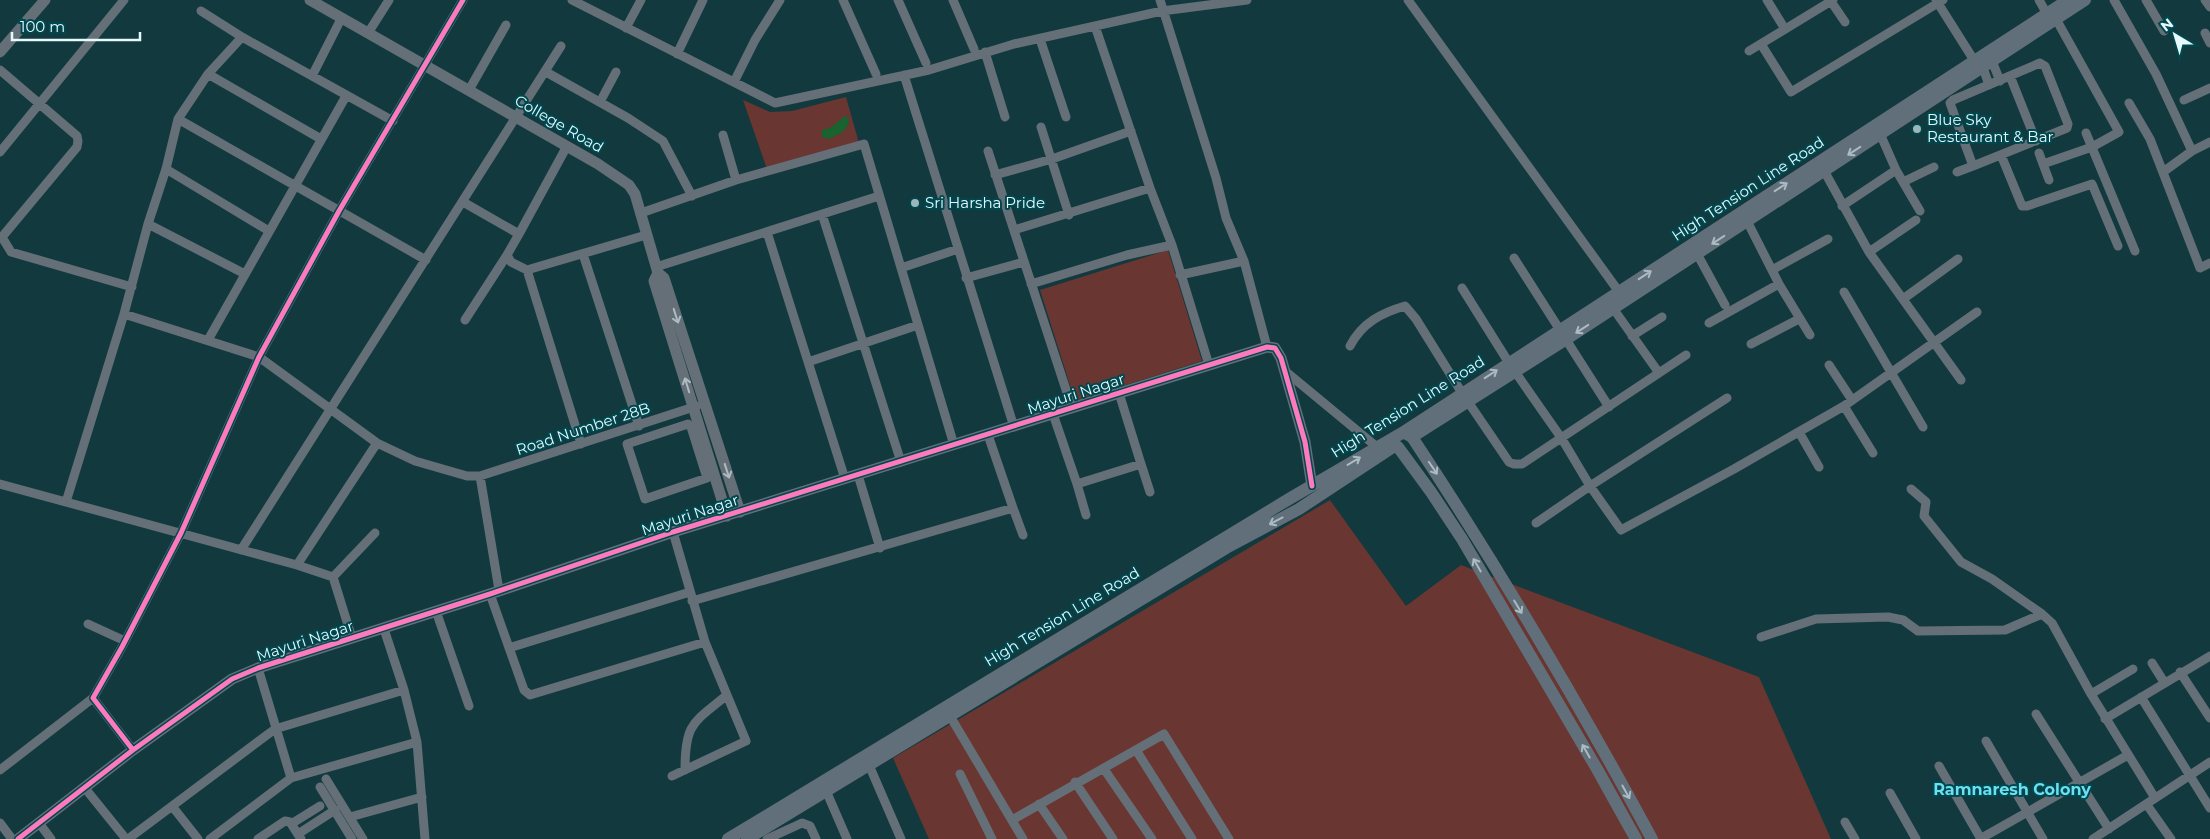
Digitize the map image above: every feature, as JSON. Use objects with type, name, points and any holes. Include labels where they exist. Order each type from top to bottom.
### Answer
[{"type":"main road","name":"High Tension Line Road","points":[[728,839],[824,786],[1121,607],[1226,548],[1316,492],[1376,447],[1407,435],[1982,63],[2051,16],[2068,0]]},
{"type":"main road","points":[[2051,16],[2085,0]]},
{"type":"main road","points":[[1407,435],[1486,552],[1610,762],[1652,839]]},
{"type":"main road","points":[[1316,492],[1393,447],[1398,447],[1401,450],[1462,539],[1636,839]]},
{"type":"main road","name":"High Tension Line Road","points":[[750,838],[786,815],[824,786],[869,765],[950,716],[1121,607]]},
{"type":"main road","points":[[1597,769],[1610,762]]},
{"type":"street","points":[[0,52],[45,0]]},
{"type":"street","points":[[0,152],[124,0]]},
{"type":"street","name":"College Road","points":[[310,0],[517,117],[629,185],[641,213],[657,270],[654,281],[699,406]]},
{"type":"street","points":[[368,33],[388,0]]},
{"type":"street","points":[[0,770],[94,698],[181,533],[259,357],[340,210],[464,0]]},
{"type":"street","points":[[572,0],[776,103],[904,75],[1014,44],[1162,11],[1247,0]]},
{"type":"street","points":[[626,28],[641,0]]},
{"type":"street","points":[[676,54],[703,0]]},
{"type":"street","points":[[734,82],[755,40],[780,0]]},
{"type":"street","points":[[843,0],[876,74]]},
{"type":"street","points":[[900,0],[926,63]]},
{"type":"street","points":[[953,0],[974,49]]},
{"type":"street","points":[[1160,0],[1216,178],[1226,218],[1244,261],[1267,347],[1275,348],[1280,352],[1305,442],[1316,492]]},
{"type":"street","points":[[1408,0],[1622,296]]},
{"type":"street","points":[[1766,0],[1786,29]]},
{"type":"street","points":[[1749,51],[1831,0],[1844,22]]},
{"type":"street","points":[[2040,0],[2119,132],[2092,147],[2043,164]]},
{"type":"street","points":[[2114,0],[2156,74],[2192,151]]},
{"type":"street","points":[[2146,0],[2164,31]]},
{"type":"street","points":[[2205,0],[2210,7]]},
{"type":"street","points":[[1761,44],[1791,92],[1939,1],[1982,63],[2000,81]]},
{"type":"street","points":[[201,10],[242,37],[393,121]]},
{"type":"street","points":[[312,76],[341,19]]},
{"type":"street","points":[[469,90],[506,25]]},
{"type":"street","points":[[1095,26],[1150,188],[1172,245],[1208,365]]},
{"type":"street","points":[[2205,33],[2210,43]]},
{"type":"street","points":[[66,502],[132,287],[148,224],[166,169],[178,118],[208,74],[242,37]]},
{"type":"street","points":[[1040,39],[1066,117]]},
{"type":"street","points":[[241,550],[561,46]]},
{"type":"street","points":[[985,52],[1005,117]]},
{"type":"street","points":[[1982,63],[1989,86]]},
{"type":"street","points":[[1957,172],[1973,166],[2001,155],[2066,129],[2068,125],[2045,66],[2040,63],[1953,100],[1950,103],[1973,166]]},
{"type":"street","points":[[0,70],[77,136],[78,141],[77,147],[2,237],[11,252],[132,287]]},
{"type":"street","points":[[546,72],[600,102],[663,141],[692,196]]},
{"type":"street","points":[[600,102],[616,72]]},
{"type":"street","points":[[208,74],[321,139]]},
{"type":"street","points":[[904,75],[1014,427]]},
{"type":"street","points":[[2010,76],[2036,141]]},
{"type":"street","points":[[2184,100],[2210,88]]},
{"type":"street","points":[[208,340],[346,96]]},
{"type":"street","points":[[2129,103],[2150,139],[2200,268],[2210,263]]},
{"type":"street","points":[[178,118],[426,260]]},
{"type":"street","points":[[1041,128],[1069,215]]},
{"type":"street","points":[[1869,252],[1918,216],[1878,129]]},
{"type":"street","points":[[995,175],[1052,159],[1131,131]]},
{"type":"street","points":[[2086,133],[2135,251]]},
{"type":"street","points":[[723,135],[736,180]]},
{"type":"street","points":[[2162,172],[2192,151],[2210,142]]},
{"type":"street","points":[[641,213],[736,180],[864,144],[954,445]]},
{"type":"street","points":[[465,320],[507,255],[567,146]]},
{"type":"street","points":[[988,151],[1072,408]]},
{"type":"street","points":[[2039,153],[2049,180]]},
{"type":"street","points":[[2001,155],[2022,206],[2028,206],[2092,184],[2118,246]]},
{"type":"street","points":[[1822,166],[1842,206],[1869,252],[1961,380]]},
{"type":"street","points":[[1903,182],[1934,167]]},
{"type":"street","points":[[166,169],[269,231]]},
{"type":"street","points":[[1842,206],[1896,170]]},
{"type":"street","points":[[1014,230],[1069,215],[1150,188]]},
{"type":"street","points":[[657,270],[879,196]]},
{"type":"street","points":[[463,202],[519,234]]},
{"type":"street","points":[[822,214],[901,462]]},
{"type":"street","points":[[1745,217],[1779,284],[1810,335]]},
{"type":"street","points":[[148,224],[245,274]]},
{"type":"street","points":[[767,232],[845,479]]},
{"type":"street","points":[[507,255],[511,262],[527,270],[646,235]]},
{"type":"street","points":[[1772,270],[1828,239]]},
{"type":"street","points":[[1031,284],[1127,255],[1172,245]]},
{"type":"street","points":[[901,268],[958,249]]},
{"type":"street","points":[[1695,249],[1725,305]]},
{"type":"street","points":[[583,254],[639,426]]},
{"type":"street","points":[[1514,258],[1609,407]]},
{"type":"street","points":[[1903,299],[1958,259]]},
{"type":"street","points":[[1180,275],[1244,261]]},
{"type":"street","points":[[966,278],[1024,262]]},
{"type":"street","points":[[527,270],[581,444]]},
{"type":"street","points":[[1710,323],[1779,284]]},
{"type":"street","points":[[1462,288],[1512,368],[1562,438],[1590,486],[1621,530],[1848,403],[1890,371],[1977,312]]},
{"type":"street","points":[[1844,292],[1923,427]]},
{"type":"street","points":[[1610,304],[1659,373]]},
{"type":"street","points":[[1350,346],[1357,333],[1368,322],[1405,306],[1416,319],[1509,462],[1514,464],[1522,464],[1686,355]]},
{"type":"street","points":[[124,314],[259,357],[377,443],[415,461],[467,476],[480,476],[495,592],[509,648],[524,690],[530,695],[705,642]]},
{"type":"street","points":[[1632,336],[1662,317]]},
{"type":"street","points":[[1751,344],[1800,318]]},
{"type":"street","points":[[808,362],[918,326]]},
{"type":"street","name":"Mayuri Nagar","points":[[18,839],[84,787],[232,679],[258,668],[384,629],[673,532],[1267,347]]},
{"type":"street","points":[[1829,365],[1873,453]]},
{"type":"street","points":[[1285,371],[1376,447]]},
{"type":"street","points":[[1119,393],[1150,492]]},
{"type":"street","points":[[1536,523],[1590,486],[1728,398]]},
{"type":"street","points":[[699,406],[717,441],[740,512]]},
{"type":"street","points":[[699,406],[702,446],[707,476],[705,480],[644,499],[627,444],[688,424],[691,425],[702,446],[727,516]]},
{"type":"street","name":"Road Number 28B","points":[[480,476],[699,406]]},
{"type":"street","points":[[1053,414],[1086,516]]},
{"type":"street","points":[[1799,432],[1819,467]]},
{"type":"street","points":[[988,435],[1023,535]]},
{"type":"street","points":[[702,446],[717,441]]},
{"type":"street","points":[[296,565],[377,443]]},
{"type":"street","points":[[1077,484],[1141,464]]},
{"type":"street","points":[[858,475],[880,548]]},
{"type":"street","points":[[0,484],[296,565],[333,577]]},
{"type":"street","points":[[1911,489],[1926,502],[1924,516],[1961,562],[1992,579],[2052,623],[2105,719],[2155,798]]},
{"type":"street","points":[[692,601],[1013,508]]},
{"type":"street","points":[[672,776],[746,741],[705,642],[673,532]]},
{"type":"street","points":[[333,577],[375,533]]},
{"type":"street","points":[[333,577],[352,638]]},
{"type":"street","points":[[509,648],[690,592]]},
{"type":"street","points":[[436,611],[469,706]]},
{"type":"street","points":[[1761,637],[1816,619],[1888,617],[1903,620],[1918,631],[2005,630],[2042,614]]},
{"type":"street","points":[[88,624],[125,641]]},
{"type":"street","points":[[384,629],[404,690],[417,742],[425,839]]},
{"type":"street","points":[[2105,719],[2180,672],[2210,656]]},
{"type":"street","points":[[2152,663],[2164,682]]},
{"type":"street","points":[[258,668],[291,778]]},
{"type":"street","points":[[2091,694],[2132,669]]},
{"type":"street","points":[[2180,672],[2210,718]]},
{"type":"street","points":[[84,787],[127,839],[275,729],[404,690]]},
{"type":"street","points":[[685,770],[685,747],[690,728],[727,695]]},
{"type":"street","points":[[2141,697],[2210,808]]},
{"type":"street","points":[[94,698],[134,750]]},
{"type":"street","points":[[2036,714],[2078,784],[2109,829]]},
{"type":"street","points":[[950,716],[1023,839]]},
{"type":"street","points":[[1012,820],[1075,782],[1104,769],[1164,734],[1229,839]]},
{"type":"street","points":[[1986,741],[2043,839]]},
{"type":"street","points":[[210,839],[291,778],[417,742]]},
{"type":"street","points":[[1136,750],[1192,839]]},
{"type":"street","points":[[1939,766],[1981,839],[2028,814],[2128,755]]},
{"type":"street","points":[[2093,839],[2210,762]]},
{"type":"street","points":[[869,765],[901,839]]},
{"type":"street","points":[[1104,769],[1152,839]]},
{"type":"street","points":[[960,774],[992,839]]},
{"type":"street","points":[[326,779],[363,839]]},
{"type":"street","points":[[1075,782],[1113,839]]},
{"type":"street","points":[[824,786],[847,839]]},
{"type":"street","points":[[320,787],[352,839]]},
{"type":"street","points":[[1890,793],[1916,839]]},
{"type":"street","points":[[350,817],[422,797]]},
{"type":"street","points":[[1038,804],[1063,839]]},
{"type":"street","points":[[2147,805],[2171,839]]},
{"type":"street","points":[[172,806],[198,839]]},
{"type":"street","points":[[292,824],[320,806]]},
{"type":"street","points":[[258,839],[286,821],[292,824],[300,836],[335,810]]},
{"type":"street","points":[[786,815],[791,823],[796,825]]},
{"type":"street","points":[[1846,822],[1855,839]]},
{"type":"street","points":[[0,823],[12,839]]},
{"type":"street","points":[[39,823],[51,839]]},
{"type":"street","points":[[767,839],[796,825],[808,824],[816,839]]},
{"type":"shaded area","points":[[846,97],[859,143],[767,169],[743,100],[770,112],[792,111]]},
{"type":"shaded area","points":[[845,116],[849,119],[849,123],[845,129],[829,139],[822,137],[822,130],[830,128]]},
{"type":"shaded area","points":[[1168,250],[1202,361],[1075,401],[1040,290]]},
{"type":"shaded area","points":[[1330,500],[1406,606],[1461,565],[1759,677],[1831,839],[929,839],[893,758]]},
{"type":"cycle path","points":[[133,750],[93,698],[122,647],[181,533],[259,357],[339,211],[463,0]]},
{"type":"cycle path","points":[[18,839],[133,750],[232,679],[258,668],[490,594],[673,532],[1267,347],[1275,348],[1281,358],[1305,442],[1312,486]]},
{"type":"place","name":"Blue Sky Restaurant & Bar","points":[[1917,129]]},
{"type":"place","name":"Sri Harsha Pride","points":[[915,203]]},
{"type":"district","name":"Ramnaresh Colony","points":[[2012,789]]}]
